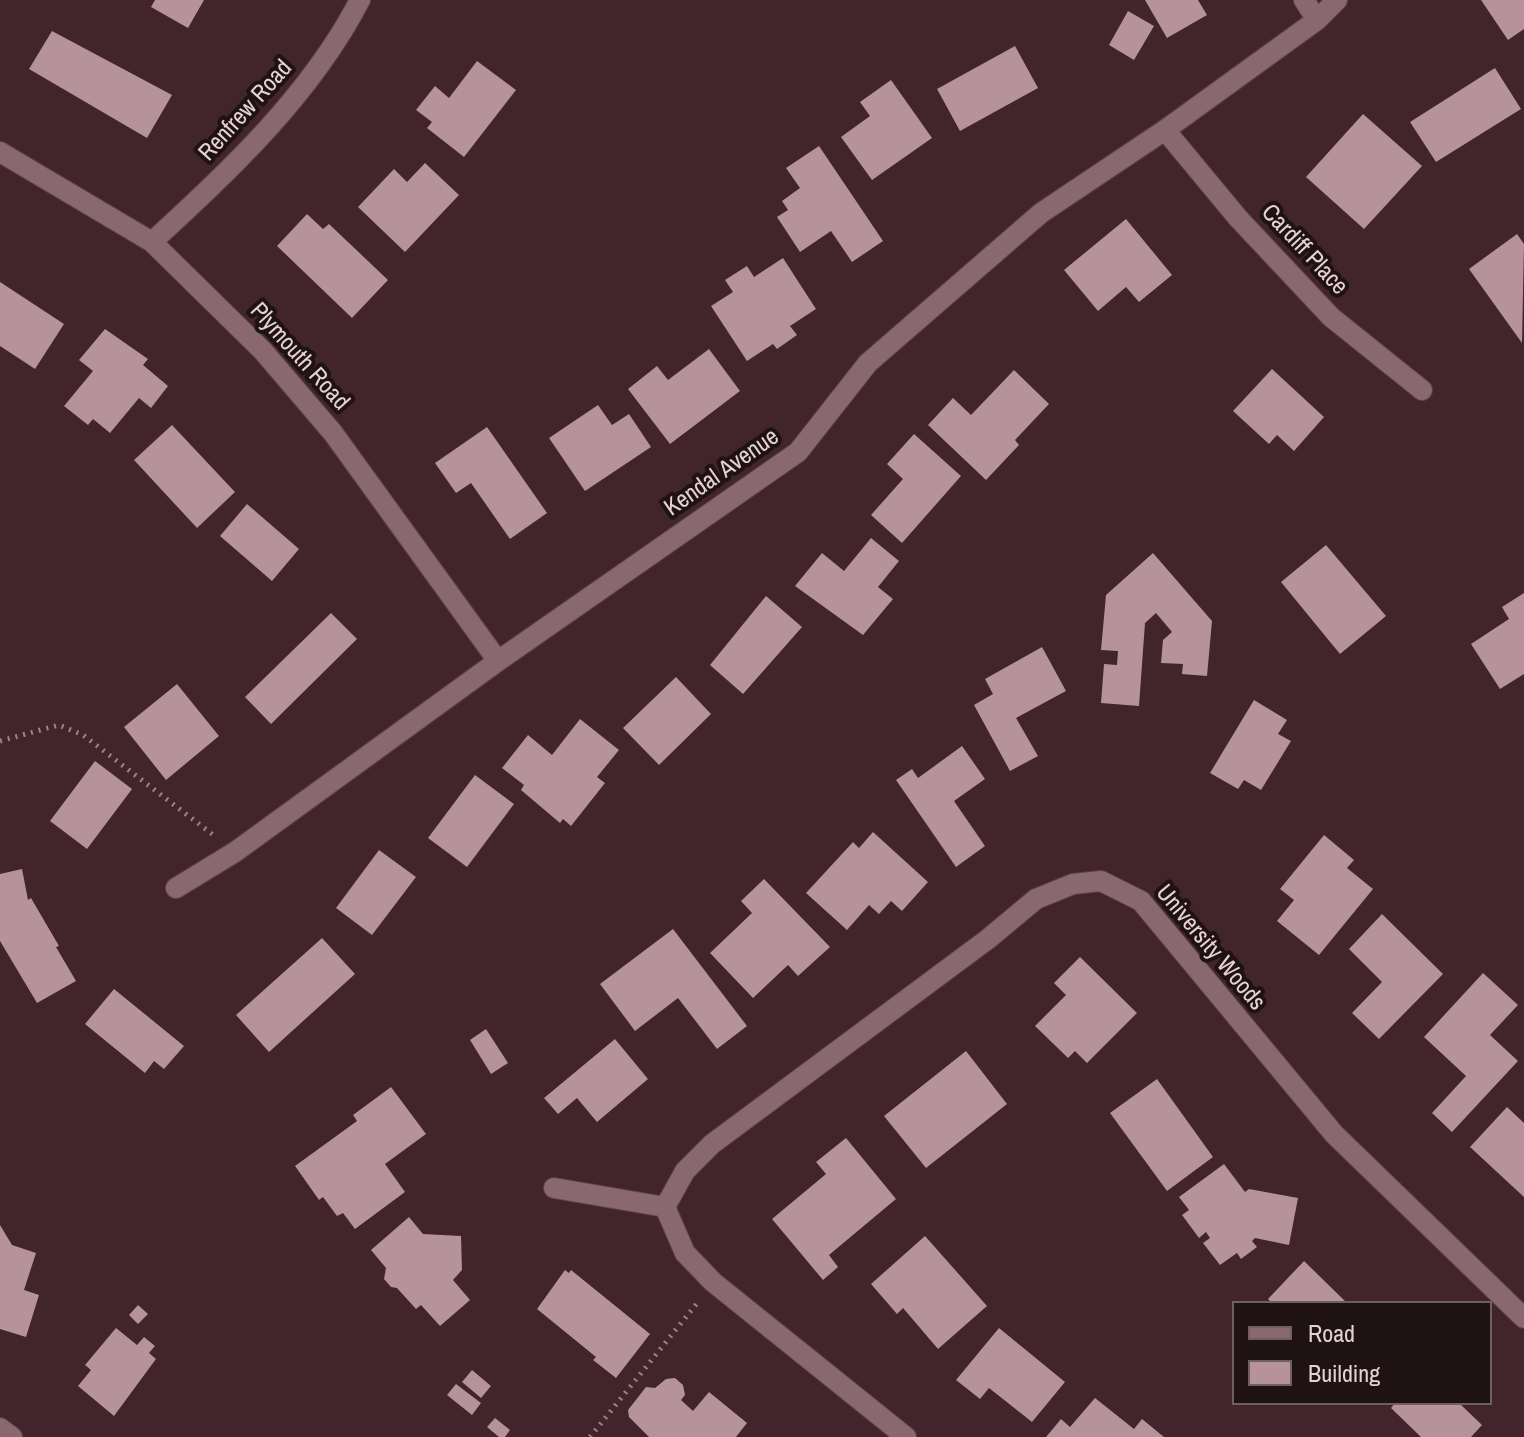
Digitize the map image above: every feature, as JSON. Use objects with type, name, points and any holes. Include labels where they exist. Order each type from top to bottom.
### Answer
[{"type":"street","name":"Renfrew Road","points":[[152,242],[229,170],[300,94],[340,39],[360,0]]},
{"type":"street","points":[[1304,0],[1317,20]]},
{"type":"street","name":"Kendal Avenue","points":[[176,888],[235,852],[498,661],[798,452],[868,363],[1041,213],[1165,130],[1317,20],[1337,0]]},
{"type":"street","name":"Cardiff Place","points":[[1165,130],[1238,218],[1331,317],[1422,390]]},
{"type":"street","name":"Plymouth Road","points":[[0,152],[152,242],[263,351],[333,433],[498,661]]},
{"type":"street","name":"University Woods","points":[[665,1207],[685,1171],[712,1144],[988,939],[1036,899],[1073,884],[1101,881],[1141,901],[1334,1134],[1524,1318]]},
{"type":"street","points":[[554,1188],[665,1207],[685,1253],[713,1282],[906,1437]]},
{"type":"street","points":[[0,1428],[12,1437]]},
{"type":"path","points":[[0,741],[59,725],[83,735],[235,852]]},
{"type":"path","points":[[590,1437],[713,1282]]},
{"type":"building","points":[[155,0],[204,0],[188,28],[151,7]]},
{"type":"building","points":[[1145,0],[1198,0],[1207,15],[1167,38]]},
{"type":"building","points":[[1481,0],[1524,0],[1524,29],[1508,40]]},
{"type":"building","points":[[1128,11],[1154,26],[1134,60],[1109,45]]},
{"type":"building","points":[[52,31],[172,95],[147,138],[29,69]]},
{"type":"building","points":[[1015,46],[1038,88],[960,131],[937,89]]},
{"type":"building","points":[[477,61],[516,90],[464,157],[427,128],[432,122],[416,110],[435,86],[449,98]]},
{"type":"building","points":[[1495,68],[1521,109],[1436,162],[1410,122]]},
{"type":"building","points":[[891,80],[932,138],[872,180],[841,137],[870,116],[860,102]]},
{"type":"building","points":[[1363,114],[1422,166],[1364,229],[1306,177]]},
{"type":"building","points":[[819,146],[883,241],[852,262],[831,231],[800,252],[777,217],[788,210],[782,201],[800,188],[786,168]]},
{"type":"building","points":[[425,163],[459,195],[405,252],[358,207],[394,169],[407,182]]},
{"type":"building","points":[[307,214],[323,229],[329,224],[388,280],[352,318],[277,246]]},
{"type":"building","points":[[1126,219],[1172,275],[1139,302],[1126,287],[1098,311],[1064,270]]},
{"type":"building","points":[[1517,234],[1524,244],[1522,343],[1469,269]]},
{"type":"building","points":[[783,258],[816,309],[790,326],[797,335],[777,349],[773,344],[747,361],[711,306],[733,292],[725,280],[747,266],[754,277]]},
{"type":"building","points":[[0,282],[64,324],[35,369],[0,346]]},
{"type":"building","points":[[105,329],[148,359],[143,365],[168,386],[151,408],[139,398],[110,433],[93,419],[88,425],[64,406],[93,371],[79,360]]},
{"type":"building","points":[[709,349],[740,391],[670,444],[628,389],[657,366],[668,380]]},
{"type":"building","points":[[1272,369],[1324,417],[1294,451],[1277,435],[1269,444],[1233,411]]},
{"type":"building","points":[[1014,370],[1049,404],[1015,440],[1019,445],[986,480],[928,425],[953,398],[971,415]]},
{"type":"building","points":[[598,405],[612,425],[629,414],[651,447],[585,491],[549,438]]},
{"type":"building","points":[[172,425],[235,492],[197,528],[134,460]]},
{"type":"building","points":[[487,427],[547,513],[510,539],[471,483],[456,493],[435,463]]},
{"type":"building","points":[[914,434],[961,476],[902,543],[871,515],[903,479],[887,464]]},
{"type":"building","points":[[247,504],[299,549],[272,581],[220,536]]},
{"type":"building","points":[[871,538],[899,561],[878,587],[893,599],[863,635],[795,586],[822,553],[844,571]]},
{"type":"building","points":[[1326,545],[1386,616],[1340,654],[1281,582]]},
{"type":"building","points":[[1153,553],[1212,621],[1207,676],[1182,674],[1183,664],[1161,663],[1163,640],[1172,632],[1156,613],[1145,623],[1139,706],[1101,703],[1104,664],[1117,665],[1118,651],[1101,650],[1106,595]]},
{"type":"building","points":[[1524,593],[1524,674],[1500,689],[1471,644],[1509,619],[1502,607]]},
{"type":"building","points":[[766,596],[802,627],[743,694],[710,665]]},
{"type":"building","points":[[331,613],[357,639],[271,724],[245,697]]},
{"type":"building","points":[[1042,647],[1066,691],[1016,718],[1038,756],[1010,771],[974,705],[993,694],[985,679]]},
{"type":"building","points":[[676,677],[711,714],[659,765],[623,728]]},
{"type":"building","points":[[177,684],[219,736],[166,780],[124,727]]},
{"type":"building","points":[[1254,700],[1287,720],[1278,734],[1291,741],[1261,790],[1244,780],[1238,789],[1210,773]]},
{"type":"building","points":[[580,719],[619,750],[597,777],[605,783],[571,826],[563,819],[560,823],[521,790],[524,785],[502,768],[528,735],[552,755]]},
{"type":"building","points":[[962,746],[985,779],[954,801],[985,846],[956,867],[896,780],[912,769],[918,778]]},
{"type":"building","points":[[95,761],[132,789],[87,849],[50,821]]},
{"type":"building","points":[[475,775],[514,804],[467,867],[428,838]]},
{"type":"building","points":[[873,832],[928,882],[902,911],[891,901],[879,914],[869,905],[847,930],[806,893],[853,842],[859,848]]},
{"type":"building","points":[[1324,835],[1354,860],[1347,868],[1373,889],[1319,955],[1277,921],[1294,900],[1280,889]]},
{"type":"building","points":[[379,850],[416,877],[372,935],[336,908]]},
{"type":"building","points":[[22,869],[28,900],[31,898],[76,981],[37,1003],[0,941],[0,874]]},
{"type":"building","points":[[764,879],[830,947],[798,976],[788,965],[753,998],[710,953],[752,913],[741,901]]},
{"type":"building","points":[[1382,914],[1443,974],[1379,1039],[1352,1013],[1382,982],[1349,949]]},
{"type":"building","points":[[673,929],[747,1026],[717,1049],[678,998],[635,1031],[600,984]]},
{"type":"building","points":[[322,938],[355,974],[269,1052],[236,1015]]},
{"type":"building","points":[[1080,957],[1137,1013],[1087,1063],[1075,1051],[1068,1058],[1035,1026],[1066,995],[1054,983]]},
{"type":"building","points":[[1483,973],[1518,1005],[1490,1035],[1518,1061],[1452,1132],[1432,1113],[1466,1076],[1424,1037]]},
{"type":"building","points":[[114,989],[184,1046],[164,1069],[154,1061],[145,1073],[85,1024]]},
{"type":"building","points":[[486,1029],[508,1063],[491,1074],[470,1040]]},
{"type":"building","points":[[615,1039],[648,1079],[597,1122],[577,1098],[558,1114],[544,1098]]},
{"type":"building","points":[[966,1051],[1007,1104],[926,1168],[884,1116]]},
{"type":"building","points":[[1157,1079],[1213,1157],[1167,1191],[1110,1113]]},
{"type":"building","points":[[391,1087],[426,1134],[385,1164],[405,1192],[355,1229],[343,1213],[337,1216],[323,1197],[319,1200],[295,1166],[357,1121],[353,1115]]},
{"type":"building","points":[[1507,1107],[1524,1123],[1524,1197],[1470,1147]]},
{"type":"building","points":[[846,1138],[896,1199],[829,1255],[838,1267],[823,1280],[772,1219],[826,1174],[816,1162]]},
{"type":"building","points":[[1224,1164],[1245,1192],[1249,1189],[1298,1198],[1289,1245],[1255,1238],[1252,1241],[1257,1247],[1241,1259],[1237,1253],[1220,1265],[1203,1243],[1210,1238],[1206,1232],[1199,1238],[1182,1215],[1189,1210],[1179,1197]]},
{"type":"building","points":[[409,1217],[423,1234],[461,1236],[462,1270],[453,1280],[470,1300],[440,1326],[421,1305],[416,1309],[397,1288],[391,1287],[384,1279],[386,1268],[371,1250]]},
{"type":"building","points":[[0,1225],[12,1245],[36,1253],[24,1290],[39,1295],[26,1337],[0,1329]]},
{"type":"building","points":[[925,1236],[987,1306],[938,1349],[903,1308],[897,1314],[871,1284]]},
{"type":"building","points":[[1304,1261],[1345,1301],[1270,1301],[1268,1299]]},
{"type":"building","points":[[565,1270],[569,1273],[571,1270],[650,1334],[616,1378],[593,1360],[596,1357],[537,1309]]},
{"type":"building","points":[[138,1305],[148,1314],[138,1324],[129,1315]]},
{"type":"building","points":[[116,1328],[137,1345],[144,1337],[155,1346],[149,1353],[156,1359],[114,1416],[78,1386],[91,1370],[85,1365]]},
{"type":"building","points":[[999,1328],[1065,1382],[1032,1422],[989,1388],[980,1399],[956,1380]]},
{"type":"building","points":[[472,1370],[491,1386],[481,1398],[462,1382]]},
{"type":"building","points":[[675,1378],[683,1385],[685,1395],[681,1400],[693,1411],[709,1392],[747,1423],[736,1437],[649,1437],[629,1417],[628,1410],[646,1387],[655,1388],[666,1379]]},
{"type":"building","points":[[456,1384],[481,1403],[472,1415],[447,1395]]},
{"type":"building","points":[[1095,1398],[1134,1429],[1142,1419],[1164,1437],[1046,1437],[1061,1419],[1070,1427]]},
{"type":"building","points":[[1393,1405],[1461,1405],[1482,1425],[1471,1437],[1421,1437],[1391,1408]]},
{"type":"building","points":[[495,1418],[510,1430],[505,1437],[499,1437],[487,1427]]}]
